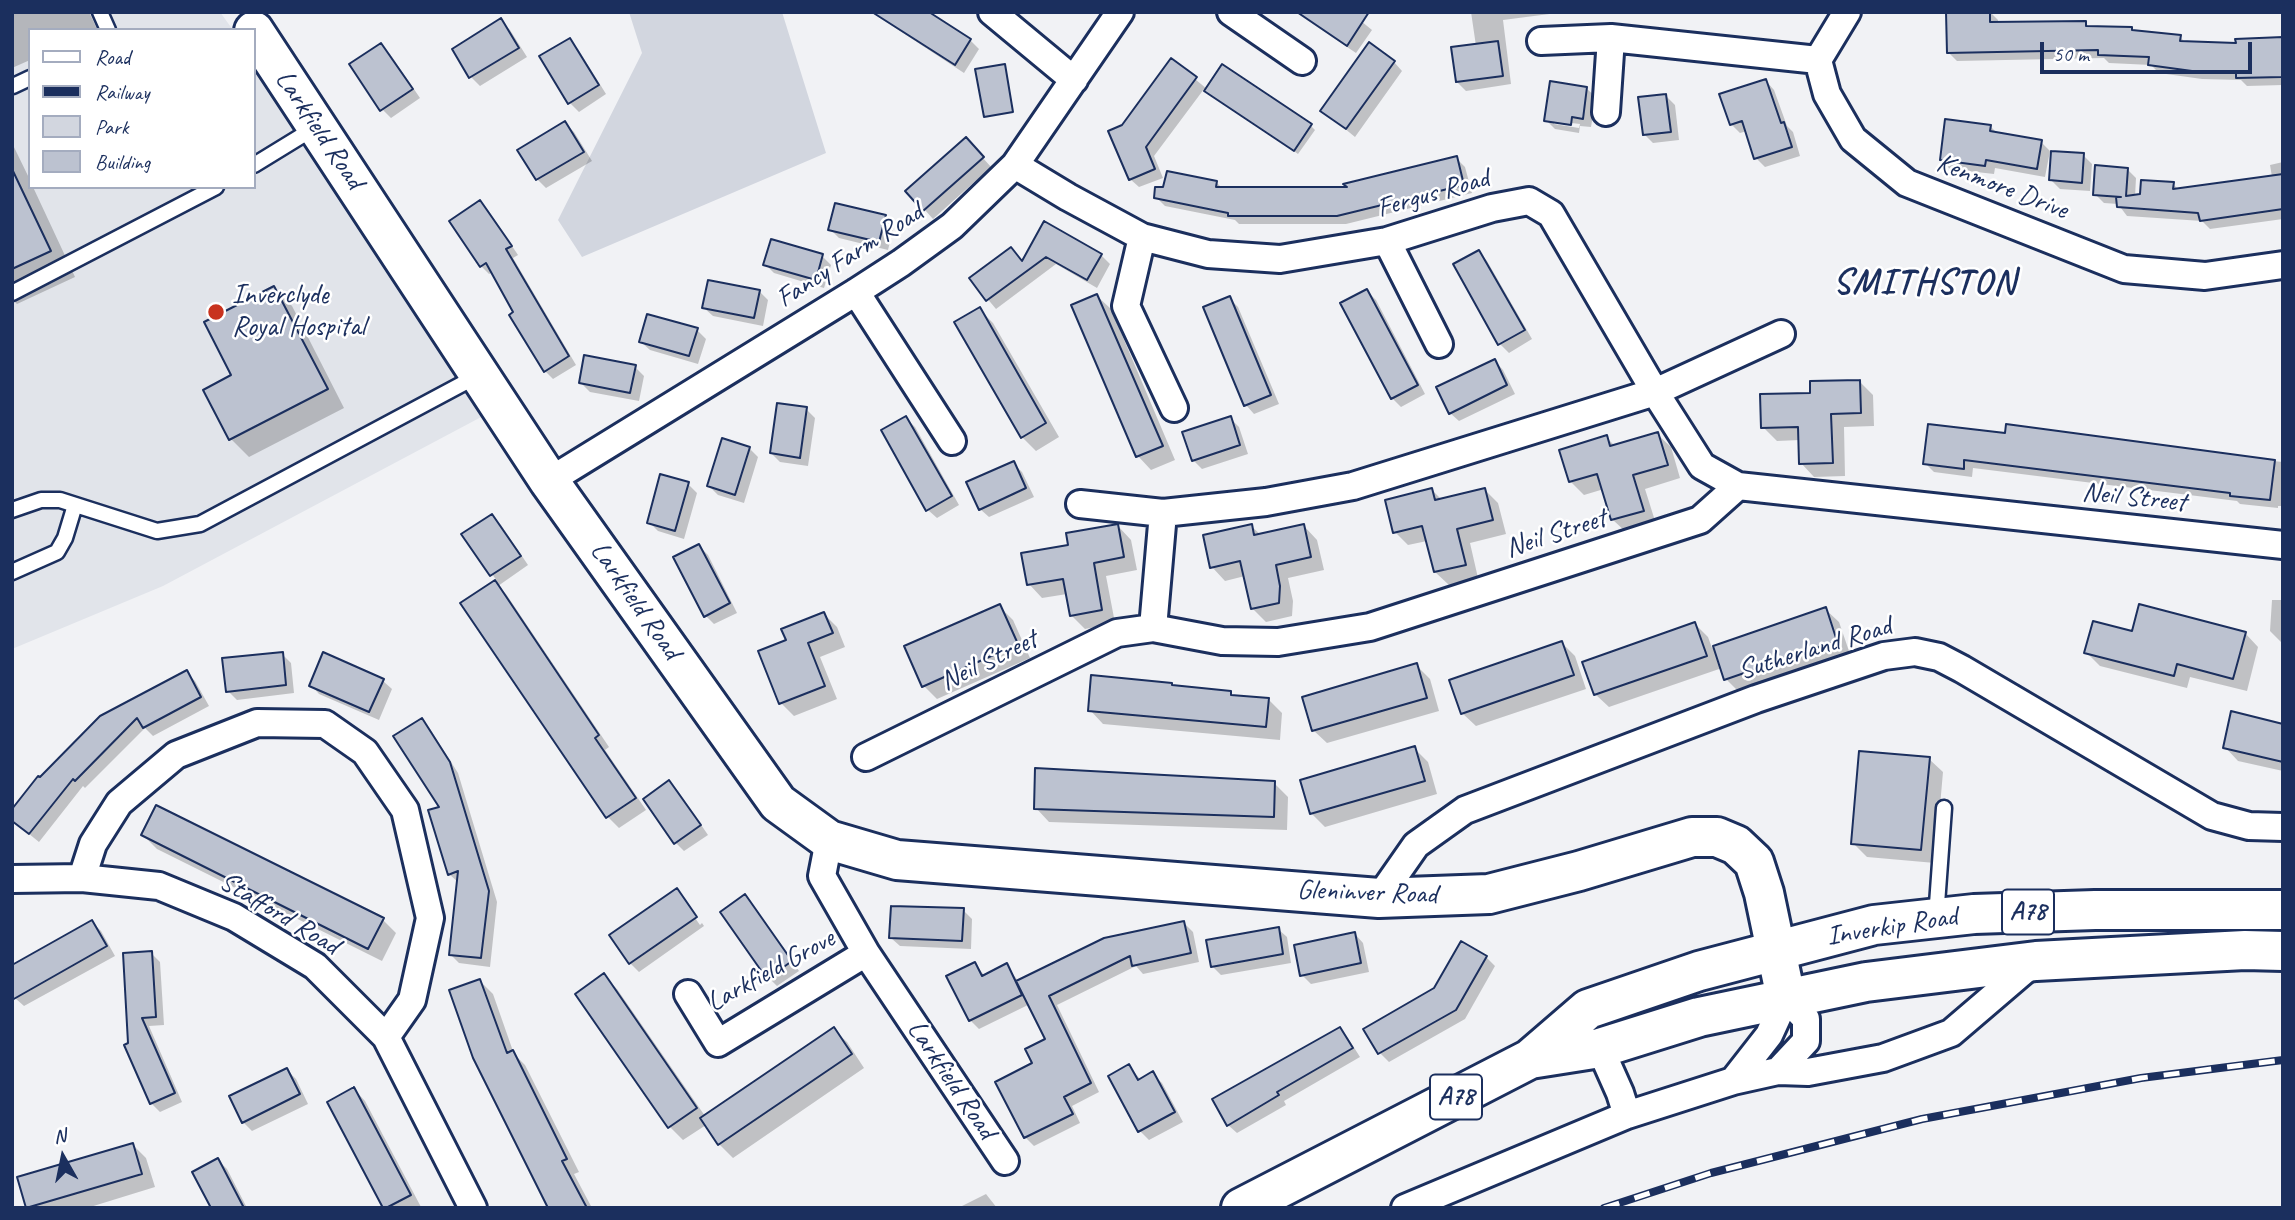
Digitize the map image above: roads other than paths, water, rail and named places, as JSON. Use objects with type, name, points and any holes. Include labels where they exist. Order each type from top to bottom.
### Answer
[{"type":"main road","name":"Larkfield Road","points":[[241,12],[251,28]]},
{"type":"main road","name":"Larkfield Road","points":[[256,35],[549,481],[778,803],[829,841]]},
{"type":"main road","name":"Gleninver Road","points":[[829,841],[897,860],[1379,898],[1489,894],[1579,871],[1692,837],[1717,837],[1736,845],[1754,862],[1764,893],[1786,998]]},
{"type":"main road","name":"Inverkip Road","points":[[1241,1208],[1530,1059],[1588,1009],[1699,971],[1874,925],[1974,914],[2095,910],[2283,910]]},
{"type":"main road","name":"Inverkip Road","points":[[1530,1059],[1600,1048],[1699,1017],[1866,982],[2036,961],[2232,950],[2283,951]]},
{"type":"street","points":[[992,12],[1074,80]]},
{"type":"street","name":"Fancy Farm Road","points":[[549,481],[856,292],[952,226],[1015,165],[1120,12]]},
{"type":"street","points":[[1231,12],[1302,61]]},
{"type":"street","points":[[1541,41],[1611,38],[1818,60],[1847,12]]},
{"type":"street","points":[[1606,112],[1611,38]]},
{"type":"street","name":"Kenmore Drive","points":[[1818,60],[1827,94],[1853,139],[1907,183],[2124,269],[2206,276],[2283,265]]},
{"type":"street","name":"Fergus Road","points":[[1015,165],[1142,237],[1208,254],[1280,259],[1387,241],[1492,208],[1529,201],[1551,214],[1655,392],[1702,466],[1738,486]]},
{"type":"street","points":[[1142,237],[1126,306],[1174,408]]},
{"type":"street","points":[[1387,241],[1439,344]]},
{"type":"street","points":[[856,292],[951,441]]},
{"type":"street","points":[[1080,503],[1163,513],[1266,502],[1353,486],[1655,392],[1781,334]]},
{"type":"street","name":"Neil Street","points":[[866,757],[1117,633],[1153,628],[1222,641],[1278,642],[1370,627],[1700,520],[1738,486],[2283,545]]},
{"type":"street","points":[[1153,628],[1163,513]]},
{"type":"street","name":"Sutherland Road","points":[[1379,898],[1416,845],[1465,810],[1756,699],[1884,656],[1915,652],[1939,657],[1962,669],[2212,816],[2249,826],[2283,827]]},
{"type":"street","points":[[82,878],[93,844],[119,803],[176,755],[257,723],[325,724],[365,752],[405,810],[430,918],[412,1000],[386,1037]]},
{"type":"street","name":"Larkfield Road","points":[[829,841],[822,876],[866,953],[1005,1161]]},
{"type":"street","name":"Stafford Road","points":[[12,879],[82,878],[159,886],[234,917],[315,966],[386,1037],[473,1208]]},
{"type":"street","name":"Larkfield Grove","points":[[688,994],[718,1043],[866,953]]},
{"type":"street","points":[[1405,1208],[1627,1115],[1733,1081],[1778,1071],[1808,1072],[1883,1058],[1951,1033],[2036,961]]},
{"type":"street","points":[[1733,1081],[1769,1035],[1786,998],[1806,1019],[1806,1041],[1778,1071]]},
{"type":"street","points":[[1600,1048],[1627,1115]]},
{"type":"lane","points":[[100,12],[107,28]]},
{"type":"lane","points":[[256,163],[318,126]]},
{"type":"lane","points":[[186,189],[192,201]]},
{"type":"lane","points":[[12,292],[213,189]]},
{"type":"lane","points":[[12,509],[41,500],[60,500],[156,531],[200,524],[480,374]]},
{"type":"lane","points":[[12,572],[57,552],[65,538],[75,505]]},
{"type":"lane","points":[[1936,918],[1944,808]]},
{"type":"railway","points":[[1604,1208],[1711,1173],[1922,1119],[2141,1078],[2283,1060]]},
{"type":"place","name":"Inverclyde Royal Hospital","points":[[216,312]]},
{"type":"district","name":"SMITHSTON","points":[[1925,284]]}]
